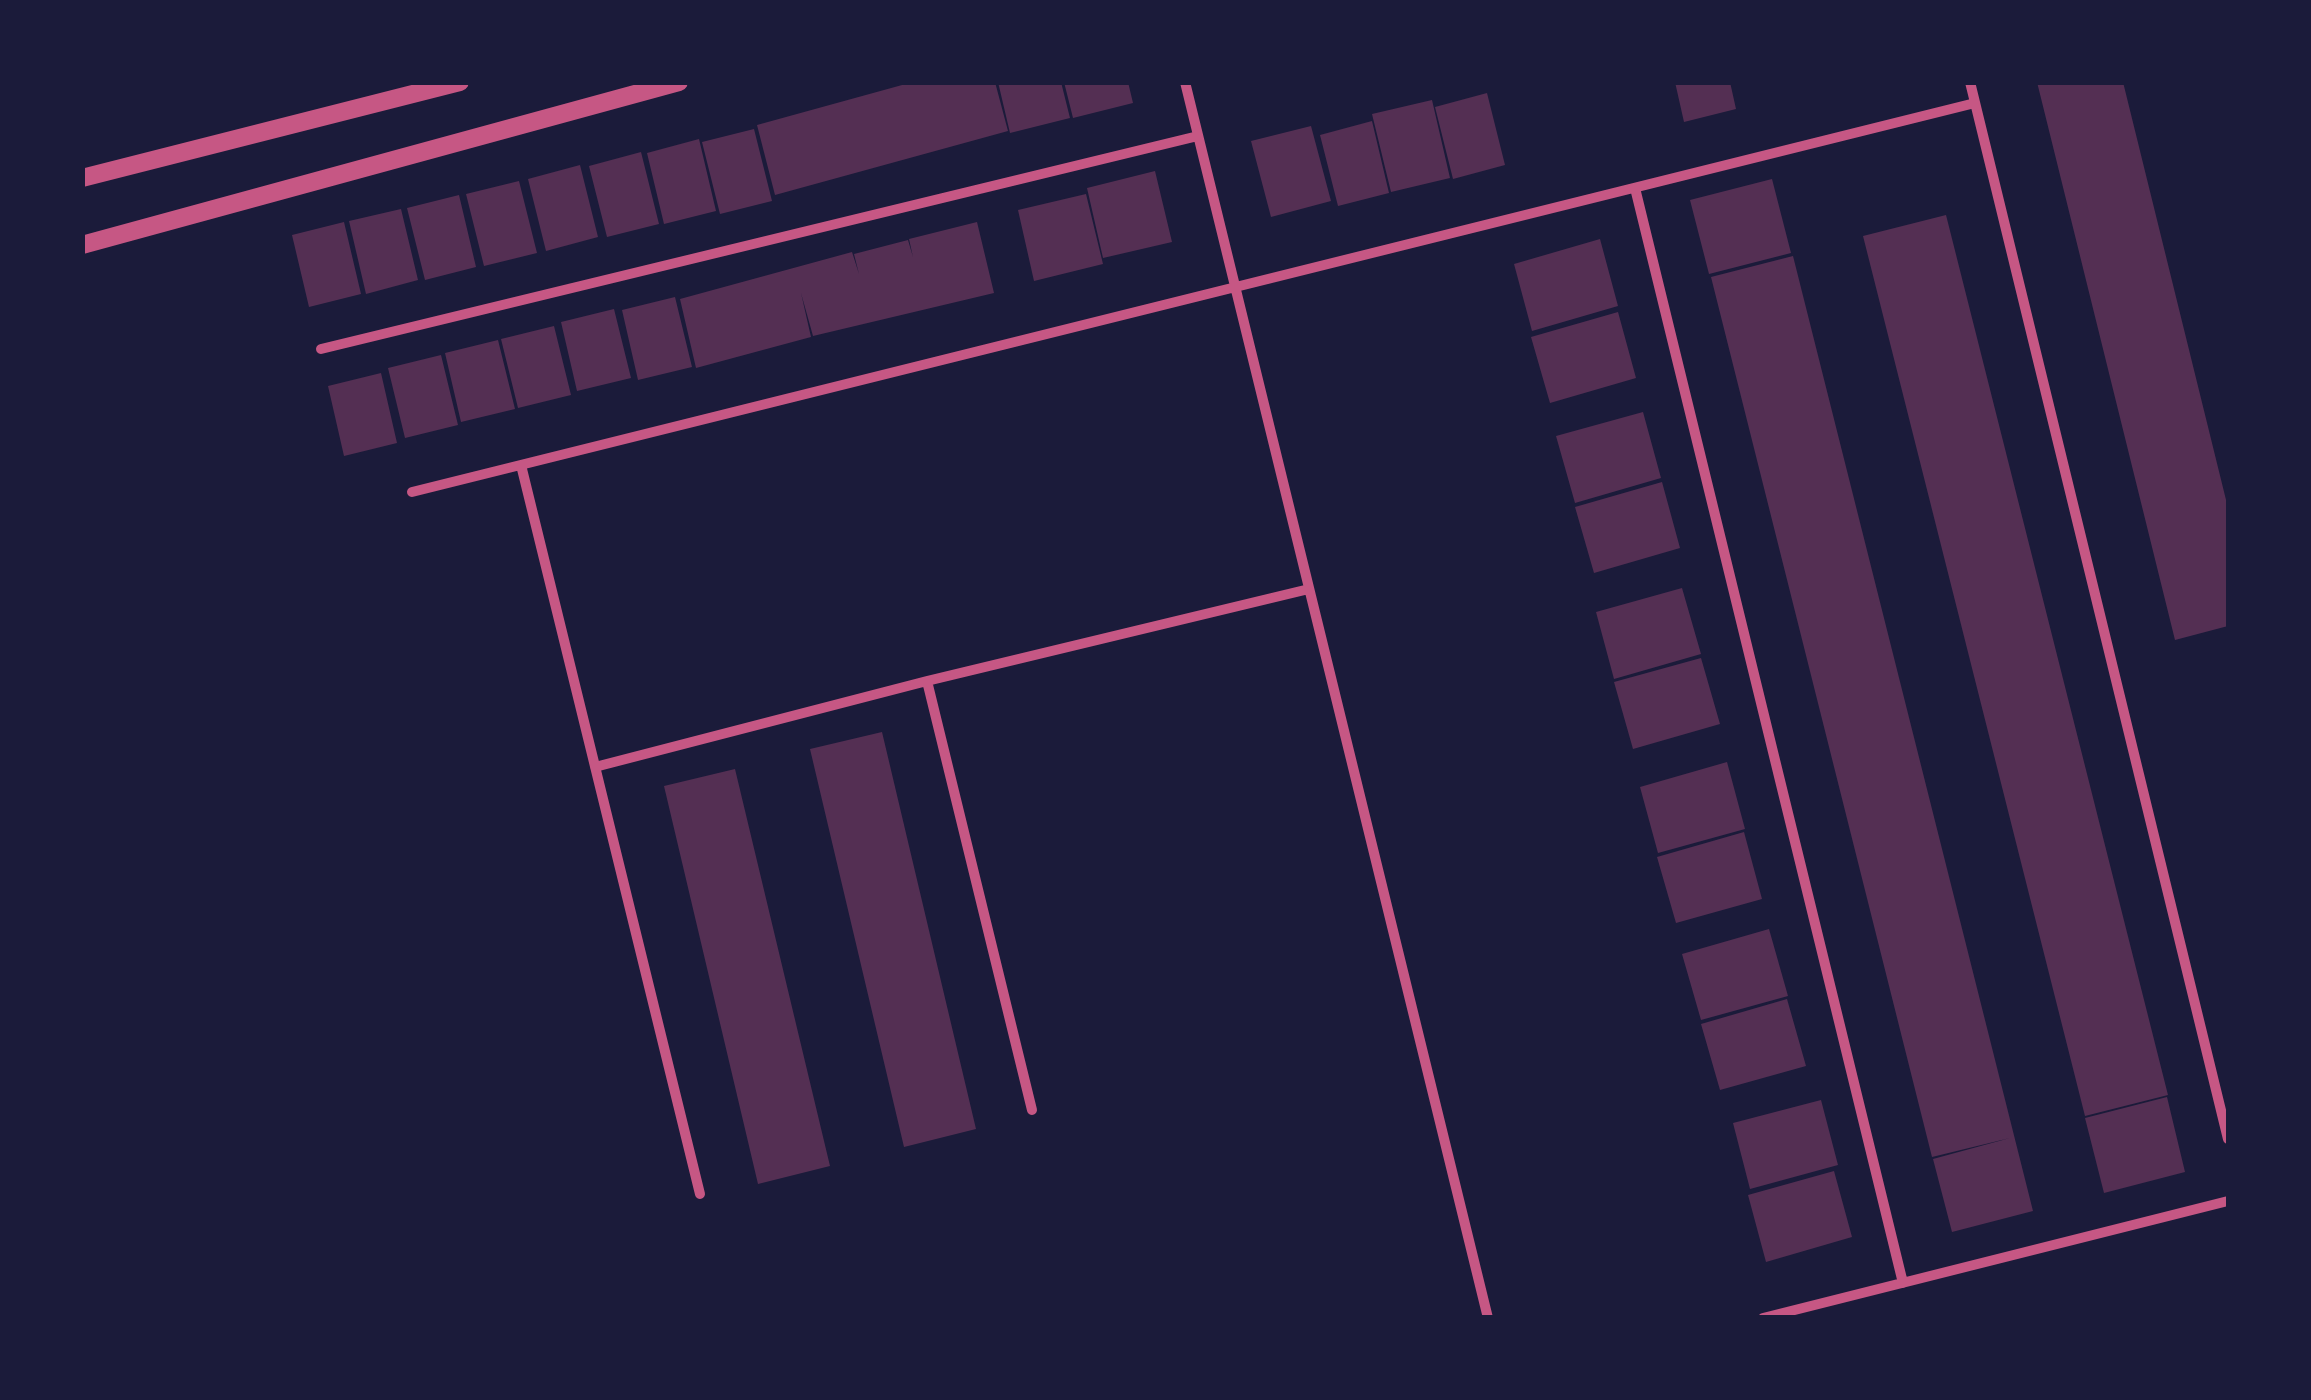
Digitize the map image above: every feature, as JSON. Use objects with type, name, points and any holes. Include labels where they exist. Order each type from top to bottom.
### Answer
[{"type":"street","points":[[82,178],[460,82]]},
{"type":"street","points":[[82,245],[679,82]]},
{"type":"street","points":[[1185,82],[1488,1318]]},
{"type":"street","points":[[1970,82],[2228,1139]]},
{"type":"street","points":[[412,492],[1975,103]]},
{"type":"street","points":[[322,349],[1198,136]]},
{"type":"street","points":[[1635,188],[1903,1283]]},
{"type":"street","points":[[521,465],[700,1194]]},
{"type":"street","points":[[595,767],[1310,589]]},
{"type":"street","points":[[927,682],[1032,1110]]},
{"type":"street","points":[[1763,1318],[2228,1202]]},
{"type":"building","points":[[913,82],[995,82],[1008,131],[775,195],[757,125]]},
{"type":"building","points":[[998,82],[1061,82],[1070,118],[1010,133]]},
{"type":"building","points":[[1064,82],[1128,82],[1133,103],[1073,118]]},
{"type":"building","points":[[1675,82],[1730,82],[1736,109],[1684,122]]},
{"type":"building","points":[[2037,82],[2123,82],[2228,508],[2228,626],[2175,640]]},
{"type":"building","points":[[1487,93],[1505,165],[1453,179],[1435,107]]},
{"type":"building","points":[[1432,100],[1450,178],[1391,192],[1372,114]]},
{"type":"building","points":[[1372,121],[1389,193],[1338,206],[1320,135]]},
{"type":"building","points":[[1311,126],[1331,201],[1271,217],[1251,141]]},
{"type":"building","points":[[754,129],[772,201],[720,214],[702,142]]},
{"type":"building","points":[[699,139],[716,211],[664,224],[647,153]]},
{"type":"building","points":[[641,152],[659,224],[607,237],[589,166]]},
{"type":"building","points":[[580,165],[598,237],[546,251],[528,179]]},
{"type":"building","points":[[1155,171],[1172,242],[1103,258],[1087,188]]},
{"type":"building","points":[[1772,179],[1791,253],[1709,274],[1690,200]]},
{"type":"building","points":[[519,181],[537,253],[484,266],[466,194]]},
{"type":"building","points":[[1086,194],[1103,264],[1034,281],[1018,210]]},
{"type":"building","points":[[459,195],[476,267],[425,280],[407,208]]},
{"type":"building","points":[[401,209],[418,280],[366,294],[349,221]]},
{"type":"building","points":[[1946,215],[2168,1095],[2085,1116],[1863,236]]},
{"type":"building","points":[[344,222],[361,294],[309,307],[292,235]]},
{"type":"building","points":[[977,222],[994,293],[813,336],[801,293],[811,337],[696,368],[680,299],[852,252],[859,274],[854,254],[908,240],[913,257],[909,239]]},
{"type":"building","points":[[1600,239],[1618,306],[1532,331],[1514,264]]},
{"type":"building","points":[[1793,256],[2033,1211],[1952,1232],[1933,1159],[2010,1138],[1932,1157],[1711,277]]},
{"type":"building","points":[[675,297],[692,367],[638,380],[622,310]]},
{"type":"building","points":[[614,309],[631,378],[577,391],[561,322]]},
{"type":"building","points":[[1618,312],[1636,378],[1550,403],[1531,337]]},
{"type":"building","points":[[554,326],[571,395],[518,408],[501,339]]},
{"type":"building","points":[[498,340],[515,409],[461,422],[445,353]]},
{"type":"building","points":[[441,355],[458,425],[405,438],[388,368]]},
{"type":"building","points":[[381,373],[397,443],[344,456],[328,386]]},
{"type":"building","points":[[1643,412],[1661,478],[1575,503],[1556,436]]},
{"type":"building","points":[[1662,482],[1680,548],[1594,573],[1575,507]]},
{"type":"building","points":[[1682,588],[1701,654],[1614,679],[1596,612]]},
{"type":"building","points":[[1701,658],[1720,724],[1633,749],[1614,682]]},
{"type":"building","points":[[882,732],[976,1129],[904,1147],[810,749]]},
{"type":"building","points":[[1727,762],[1745,829],[1658,853],[1640,787]]},
{"type":"building","points":[[735,769],[830,1166],[758,1184],[664,786]]},
{"type":"building","points":[[1744,832],[1762,899],[1676,923],[1657,857]]},
{"type":"building","points":[[1769,929],[1788,996],[1701,1020],[1682,954]]},
{"type":"building","points":[[1787,999],[1806,1066],[1720,1090],[1701,1024]]},
{"type":"building","points":[[2167,1097],[2185,1172],[2104,1193],[2085,1118]]},
{"type":"building","points":[[1821,1100],[1838,1165],[1750,1189],[1733,1123]]},
{"type":"building","points":[[1834,1171],[1852,1237],[1766,1262],[1748,1195]]}]
